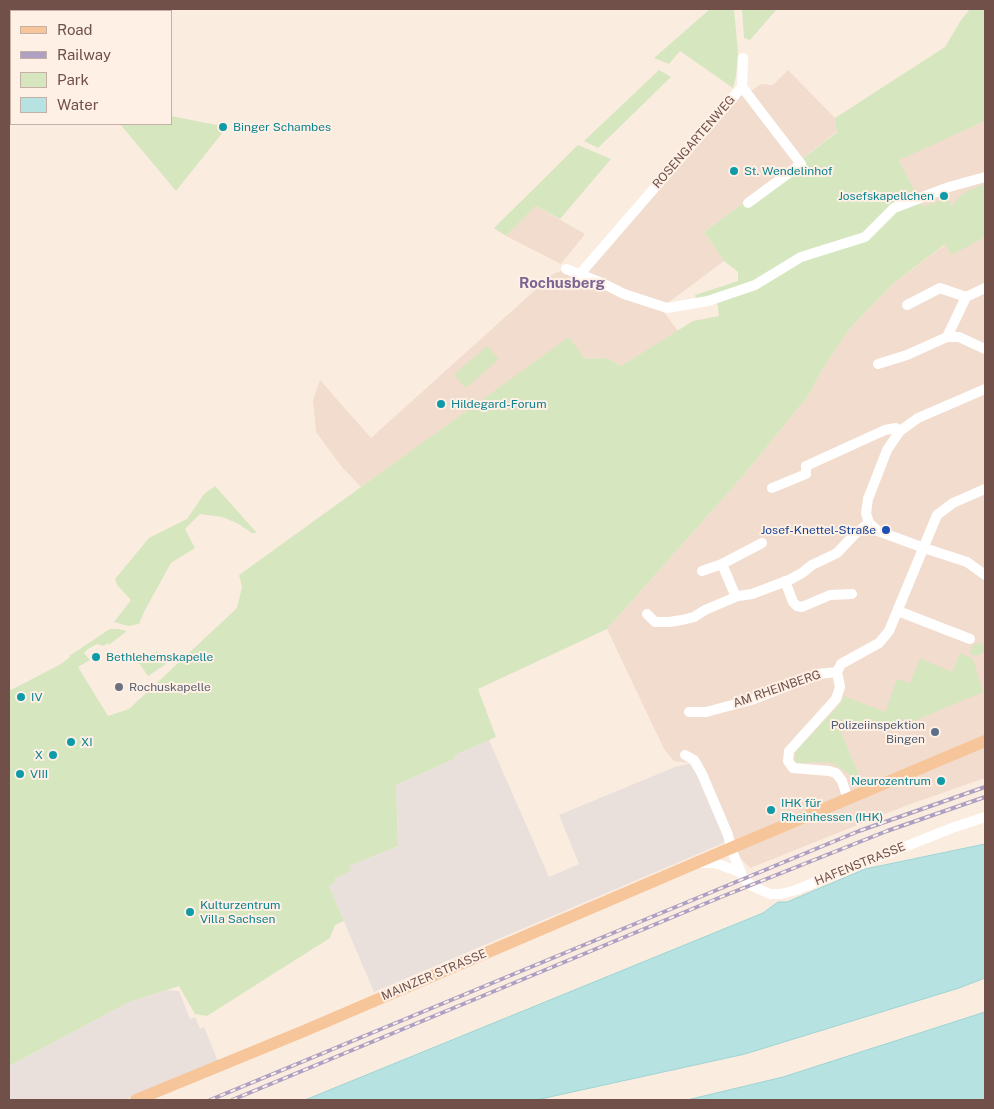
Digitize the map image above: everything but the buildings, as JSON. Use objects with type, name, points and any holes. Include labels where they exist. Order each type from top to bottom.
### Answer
[{"type":"main road","name":"MAINZER STRASSE","points":[[136,1100],[304,1031],[985,741]]},
{"type":"street","points":[[742,87],[744,58]]},
{"type":"street","name":"ROSENGARTENWEG","points":[[580,274],[742,87],[800,164],[748,202]]},
{"type":"street","points":[[566,269],[624,294],[667,308],[708,301],[755,285],[801,257],[865,237],[894,208],[948,187],[985,177]]},
{"type":"street","points":[[907,305],[940,288],[966,297]]},
{"type":"street","points":[[947,336],[966,297],[985,288]]},
{"type":"street","points":[[878,364],[907,355],[947,336],[959,337],[985,349]]},
{"type":"street","points":[[985,389],[918,418],[900,431],[887,450],[868,498],[866,513],[869,523],[885,534],[967,562],[985,575]]},
{"type":"street","points":[[772,488],[806,474],[806,466],[885,430],[896,428],[900,431]]},
{"type":"street","name":"AM RHEINBERG","points":[[848,799],[842,781],[836,774],[822,770],[797,770],[790,765],[787,757],[789,751],[836,699],[840,687],[837,672],[841,664],[870,649],[883,640],[890,631],[937,515],[953,504],[985,489]]},
{"type":"street","points":[[647,614],[655,622],[682,620],[694,617],[705,610],[736,597],[752,594],[785,581],[837,553],[855,534],[869,523]]},
{"type":"street","points":[[702,571],[722,564],[762,543]]},
{"type":"street","points":[[722,564],[736,597]]},
{"type":"street","points":[[785,581],[793,602],[797,606],[802,607],[830,595],[852,594]]},
{"type":"street","points":[[898,611],[970,638]]},
{"type":"street","name":"AM RHEINBERG","points":[[689,712],[706,712],[751,700],[818,674],[837,672]]},
{"type":"street","points":[[685,755],[694,760],[702,774],[728,835],[730,848]]},
{"type":"street","name":"HAFENSTRASSE","points":[[730,848],[743,878],[760,891],[770,894],[781,894],[796,890],[952,828],[985,817]]},
{"type":"street","name":"HAFENSTRASSE","points":[[699,862],[715,863],[740,872]]},
{"type":"shaded area","points":[[788,70],[835,118],[837,131],[704,232],[724,261],[661,308],[678,331],[621,366],[607,358],[585,359],[569,338],[361,487],[341,466],[316,432],[313,400],[320,380],[371,438],[553,274],[566,269],[584,274],[745,88],[751,91],[761,84],[773,85]]},
{"type":"shaded area","points":[[985,121],[985,778],[905,806],[750,868],[728,846],[692,763],[674,761],[664,749],[607,629],[742,477],[808,396],[825,365],[850,328],[894,283],[946,244],[947,198],[922,208],[899,159]]},
{"type":"shaded area","points":[[536,206],[585,234],[561,264],[506,236]]},
{"type":"shaded area","points":[[489,740],[549,877],[579,864],[559,815],[675,767],[692,763],[726,842],[374,992],[329,886],[349,866],[398,846],[396,785],[456,758],[455,755]]},
{"type":"shaded area","points":[[167,990],[179,991],[190,1019],[195,1017],[200,1029],[204,1027],[218,1061],[124,1100],[9,1100],[9,1066],[129,1002]]},
{"type":"green space","points":[[710,9],[734,9],[738,53],[733,88],[680,51],[669,64],[654,58]]},
{"type":"green space","points":[[742,9],[777,9],[750,40],[744,38]]},
{"type":"green space","points":[[970,9],[985,9],[985,121],[899,160],[923,207],[947,198],[952,206],[967,191],[985,184],[985,237],[951,255],[945,244],[894,283],[850,328],[825,365],[808,396],[742,477],[607,629],[478,689],[496,737],[455,755],[456,758],[396,785],[398,846],[349,866],[351,871],[335,878],[336,881],[329,886],[344,921],[335,925],[330,938],[207,1016],[195,1014],[179,986],[129,1002],[9,1066],[9,691],[61,664],[69,656],[110,629],[119,629],[127,631],[109,645],[108,643],[104,646],[97,644],[88,649],[84,653],[90,660],[78,667],[108,716],[129,709],[237,608],[242,587],[239,575],[569,337],[585,359],[607,358],[621,366],[693,321],[719,316],[716,295],[696,299],[695,295],[738,281],[738,272],[724,261],[704,232],[837,132],[835,118],[945,47]]},
{"type":"green space","points":[[659,70],[671,77],[598,148],[584,141]]},
{"type":"green space","points":[[172,116],[227,127],[176,191],[121,125],[172,125]]},
{"type":"green space","points":[[578,145],[611,159],[560,219],[536,206],[506,236],[494,228]]},
{"type":"green space","points":[[487,346],[499,359],[466,388],[454,375]]},
{"type":"green space","points":[[215,486],[257,533],[252,533],[237,523],[222,517],[200,514],[185,529],[195,548],[171,563],[139,624],[128,626],[114,622],[131,600],[117,585],[115,579],[149,538],[187,519],[204,494]]},
{"type":"green space","points":[[985,643],[985,652],[975,656],[969,653],[974,644]]},
{"type":"green space","points":[[157,651],[166,664],[148,676],[139,663]]},
{"type":"green space","points":[[960,653],[973,659],[983,692],[890,730],[840,730],[864,787],[856,785],[848,773],[836,765],[828,762],[798,763],[795,761],[795,752],[840,704],[844,696],[885,712],[897,679],[910,683],[920,658],[952,672]]},
{"type":"water","points":[[985,844],[985,978],[959,988],[745,1054],[536,1100],[305,1100],[763,913],[778,902],[787,902],[865,869]]},
{"type":"water","points":[[985,1012],[985,1100],[687,1100],[783,1077]]},
{"type":"railway","points":[[210,1100],[859,831],[985,787]]},
{"type":"railway","points":[[232,1100],[721,897],[887,831],[985,797]]},
{"type":"place","name":"Binger Schambes","points":[[223,127]]},
{"type":"place","name":"St. Wendelinhof","points":[[734,171]]},
{"type":"place","name":"Josefskapellchen","points":[[944,196]]},
{"type":"place","name":"Hildegard-Forum","points":[[441,404]]},
{"type":"place","name":"Josef-Knettel-Straße","points":[[886,530]]},
{"type":"place","name":"Bethlehemskapelle","points":[[96,657]]},
{"type":"place","name":"Rochuskapelle","points":[[119,687]]},
{"type":"place","name":"IV","points":[[21,697]]},
{"type":"place","name":"Polizeiinspektion Bingen","points":[[935,732]]},
{"type":"place","name":"XI","points":[[71,742]]},
{"type":"place","name":"X","points":[[53,755]]},
{"type":"place","name":"VIII","points":[[20,774]]},
{"type":"place","name":"Neurozentrum","points":[[941,781]]},
{"type":"place","name":"IHK für Rheinhessen (IHK)","points":[[771,810]]},
{"type":"place","name":"Kulturzentrum Villa Sachsen","points":[[190,912]]},
{"type":"district","name":"Rochusberg","points":[[562,283]]}]
